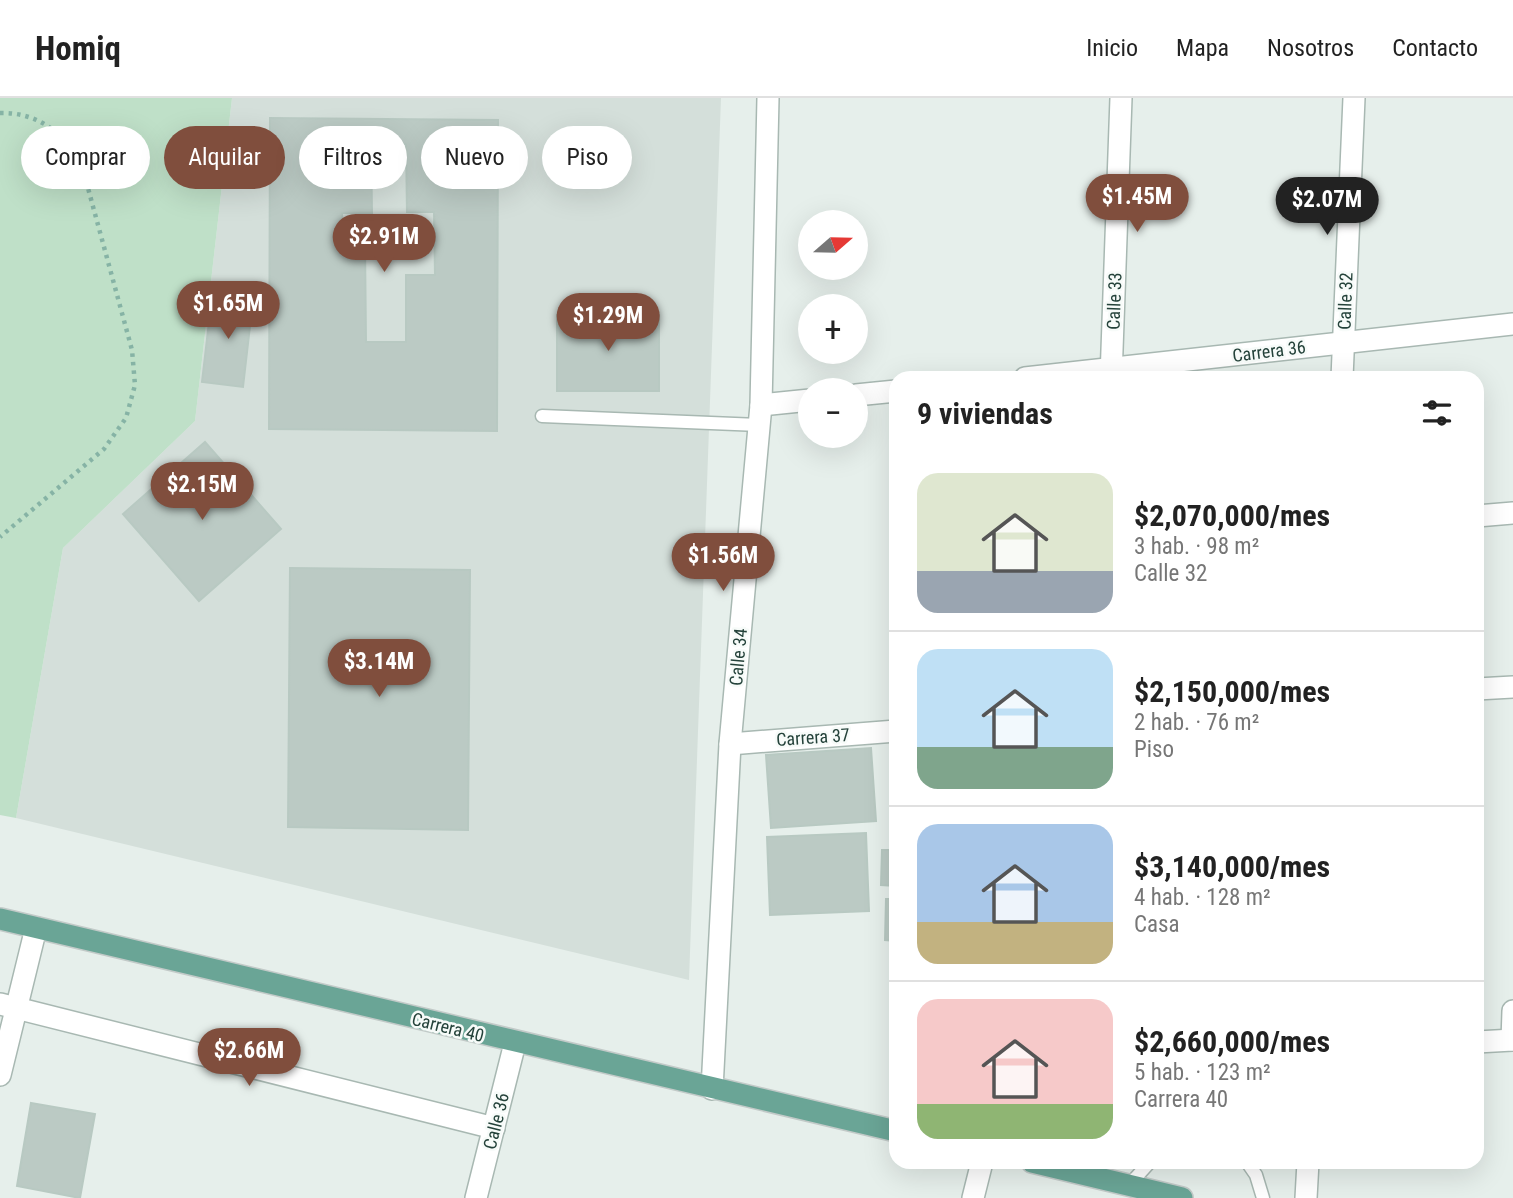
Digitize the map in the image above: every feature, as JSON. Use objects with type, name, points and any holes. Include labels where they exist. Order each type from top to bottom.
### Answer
[{"type":"main road","name":"Carrera 40","points":[[0,919],[889,1129]]},
{"type":"main road","points":[[1079,1169],[1182,1198]]},
{"type":"street","name":"Calle 34","points":[[712,1089],[730,744],[760,415],[768,98]]},
{"type":"street","name":"Calle 33","points":[[1112,371],[1121,98]]},
{"type":"street","name":"Calle 32","points":[[1342,371],[1354,98]]},
{"type":"street","name":"Carrera 36","points":[[1134,371],[1343,342],[1513,324]]},
{"type":"street","points":[[868,394],[889,392]]},
{"type":"street","points":[[760,415],[798,404]]},
{"type":"street","points":[[1484,515],[1513,513]]},
{"type":"street","points":[[1484,689],[1513,687]]},
{"type":"street","name":"Carrera 37","points":[[730,744],[889,732]]},
{"type":"street","points":[[0,1075],[8,1006],[36,928]]},
{"type":"street","points":[[8,1006],[494,1128]]},
{"type":"street","points":[[1484,1042],[1512,1040],[1513,1011]]},
{"type":"street","name":"Calle 36","points":[[476,1198],[515,1043]]},
{"type":"street","points":[[973,1198],[980,1169]]},
{"type":"street","points":[[1306,1198],[1308,1169]]},
{"type":"lane","points":[[542,416],[760,415]]},
{"type":"lane","points":[[1129,1185],[1144,1169]]},
{"type":"lane","points":[[1252,1169],[1263,1198]]},
{"type":"path","points":[[0,113],[37,120],[58,132],[77,155],[132,350],[135,385],[126,418],[104,449],[0,537]]},
{"type":"shaded area","points":[[232,98],[721,98],[689,980],[16,818],[63,548],[195,421],[222,189],[285,189],[285,126],[229,126]]},
{"type":"green space","points":[[0,98],[232,98],[229,126],[164,126],[164,189],[222,189],[195,421],[63,548],[16,818],[0,815]]},
{"type":"building","points":[[270,118],[498,120],[498,126],[421,126],[421,189],[498,189],[497,431],[269,429],[270,189],[285,189],[285,126],[270,126]],"holes":[[[299,126],[407,126],[407,212],[434,212],[435,275],[406,275],[406,342],[366,342],[365,244],[343,245],[342,213],[372,213],[372,189],[299,189]]]},
{"type":"building","points":[[212,296],[253,300],[243,387],[202,382]]},
{"type":"building","points":[[557,315],[659,315],[659,391],[557,391]]},
{"type":"building","points":[[205,442],[281,529],[199,601],[123,514]]},
{"type":"building","points":[[290,568],[470,570],[468,830],[288,827]]},
{"type":"building","points":[[871,748],[876,821],[771,828],[766,755]]},
{"type":"building","points":[[866,833],[869,911],[770,915],[767,837]]},
{"type":"building","points":[[882,850],[889,850],[889,886],[881,885]]},
{"type":"building","points":[[886,899],[889,899],[889,940],[885,940]]},
{"type":"building","points":[[31,1103],[95,1114],[80,1198],[17,1186]]}]
